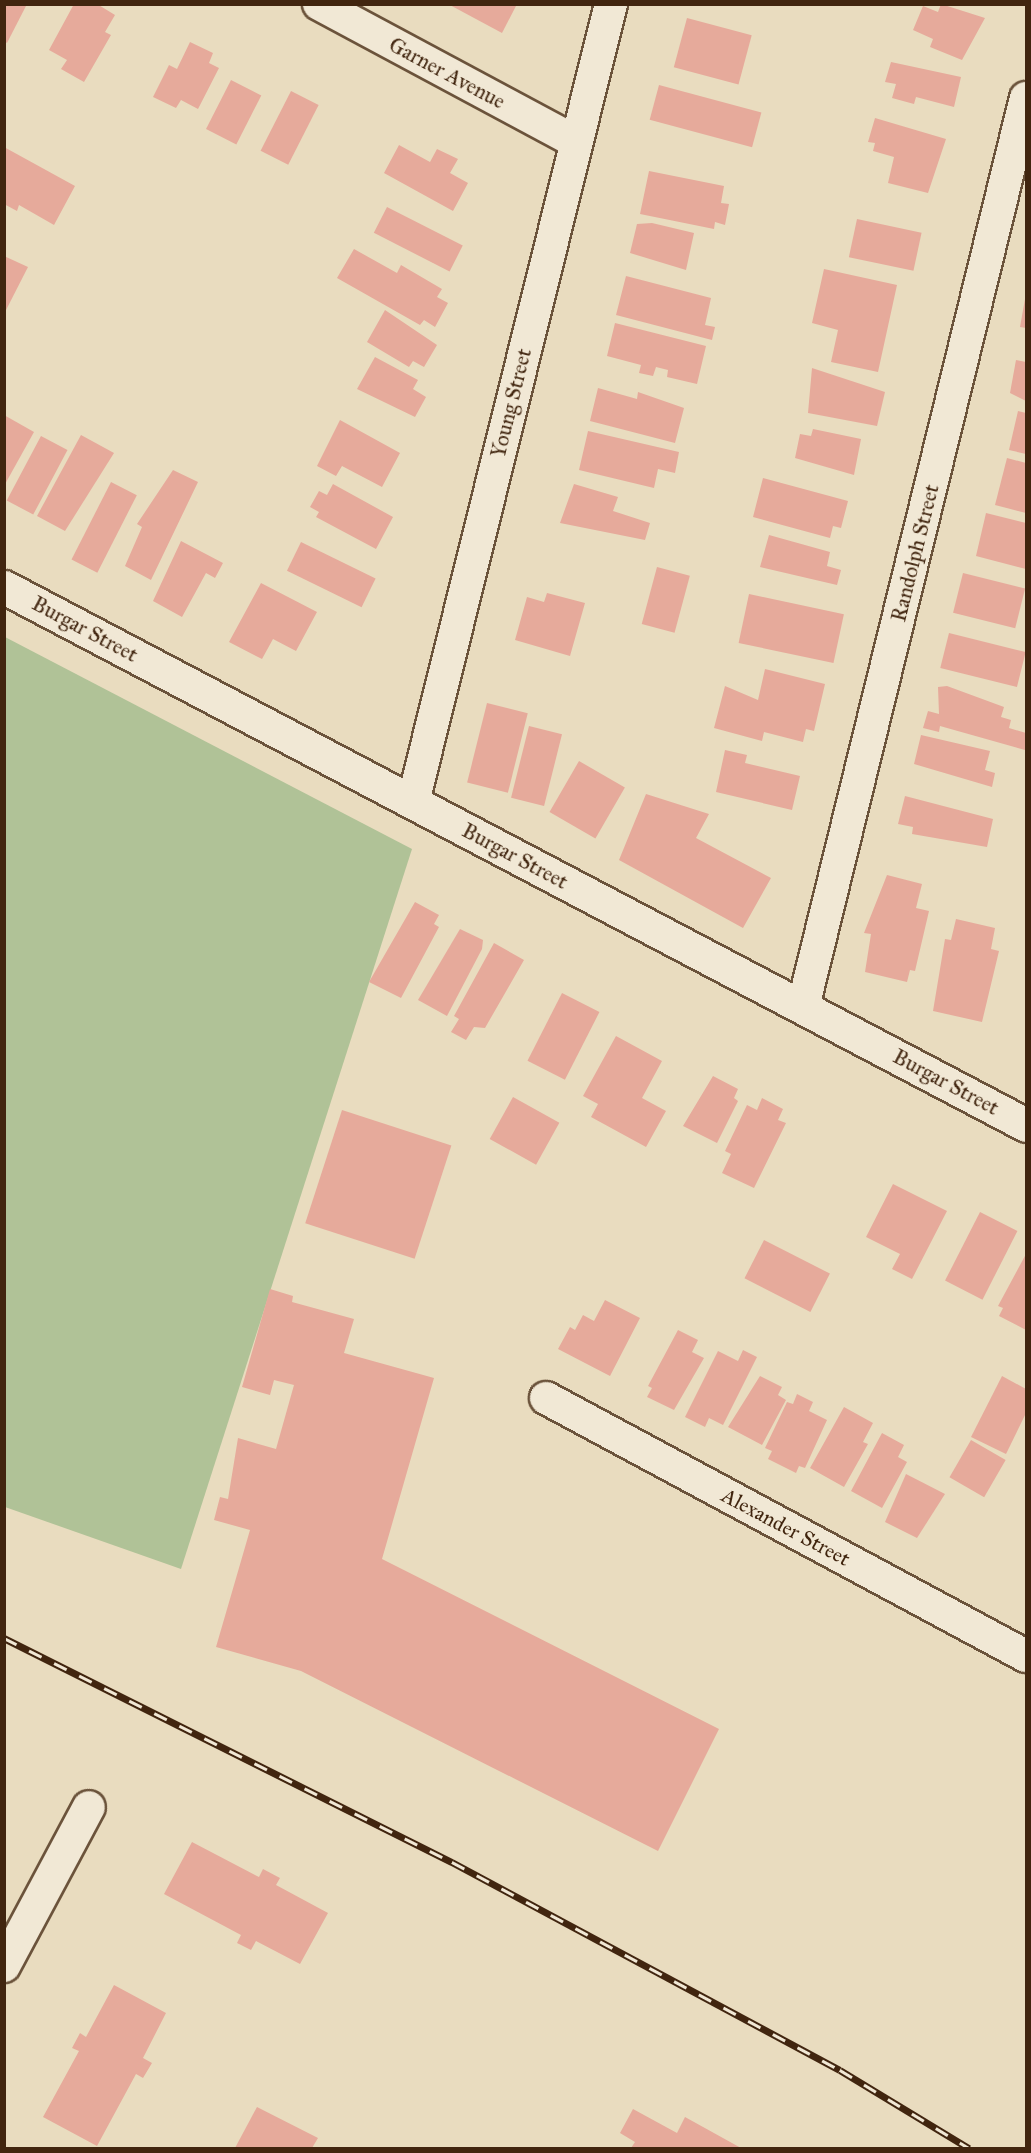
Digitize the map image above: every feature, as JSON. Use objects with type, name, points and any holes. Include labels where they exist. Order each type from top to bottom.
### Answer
[{"type":"street","name":"Garner Avenue","points":[[319,4],[575,141]]},
{"type":"street","name":"Young Street","points":[[413,802],[575,141],[612,4]]},
{"type":"street","name":"Randolph Street","points":[[803,1007],[1026,98]]},
{"type":"street","name":"Burgar Street","points":[[4,587],[1026,1125]]},
{"type":"street","name":"Alexander Street","points":[[546,1398],[1026,1656]]},
{"type":"street","points":[[4,1966],[89,1807]]},
{"type":"green space","points":[[5,637],[412,849],[181,1569],[5,1507]]},
{"type":"building","points":[[4,4],[27,4],[7,43],[4,41]]},
{"type":"building","points":[[74,4],[97,4],[115,15],[105,32],[111,35],[84,82],[61,69],[67,60],[49,50]]},
{"type":"building","points":[[448,4],[517,4],[502,33]]},
{"type":"building","points":[[941,4],[985,18],[962,60],[930,47],[933,39],[913,30],[923,6],[938,12]]},
{"type":"building","points":[[687,18],[752,35],[739,85],[674,67]]},
{"type":"building","points":[[190,42],[213,53],[209,63],[219,68],[198,109],[181,100],[176,108],[153,97],[169,65],[177,69]]},
{"type":"building","points":[[891,62],[961,77],[954,107],[916,97],[914,104],[892,98],[896,84],[885,82]]},
{"type":"building","points":[[231,80],[261,95],[236,144],[206,129]]},
{"type":"building","points":[[659,85],[761,112],[752,147],[650,120]]},
{"type":"building","points":[[291,91],[319,105],[288,165],[261,151]]},
{"type":"building","points":[[875,118],[946,139],[928,193],[888,183],[894,157],[873,151],[875,143],[868,142]]},
{"type":"building","points":[[399,145],[430,162],[437,149],[458,159],[450,173],[468,183],[453,211],[384,173]]},
{"type":"building","points":[[4,147],[75,186],[54,225],[19,205],[17,211],[4,204]]},
{"type":"building","points":[[649,171],[724,186],[721,203],[729,204],[725,225],[715,222],[714,229],[640,214]]},
{"type":"building","points":[[387,207],[463,246],[450,271],[374,233]]},
{"type":"building","points":[[857,219],[922,233],[913,271],[849,257]]},
{"type":"building","points":[[652,223],[694,233],[686,270],[630,253],[637,224]]},
{"type":"building","points":[[354,249],[397,273],[401,265],[442,289],[437,297],[448,303],[435,327],[424,320],[420,325],[337,278]]},
{"type":"building","points":[[4,256],[28,267],[4,314]]},
{"type":"building","points":[[824,269],[897,285],[878,372],[831,362],[838,330],[812,323]]},
{"type":"building","points":[[626,276],[711,298],[705,325],[715,327],[712,340],[616,315]]},
{"type":"building","points":[[1026,299],[1026,328],[1020,327]]},
{"type":"building","points":[[385,310],[437,345],[424,367],[413,361],[409,367],[367,342]]},
{"type":"building","points":[[615,323],[706,346],[697,384],[667,377],[668,370],[656,367],[653,376],[639,373],[641,365],[607,356]]},
{"type":"building","points":[[375,357],[418,380],[413,389],[426,397],[415,417],[357,389]]},
{"type":"building","points":[[1016,360],[1026,362],[1026,401],[1010,393]]},
{"type":"building","points":[[812,368],[885,392],[877,426],[808,413]]},
{"type":"building","points":[[598,388],[637,399],[638,392],[684,408],[675,443],[590,421]]},
{"type":"building","points":[[1018,411],[1026,413],[1026,454],[1009,450]]},
{"type":"building","points":[[4,415],[34,432],[4,486]]},
{"type":"building","points":[[340,420],[400,453],[382,487],[342,466],[336,476],[317,466]]},
{"type":"building","points":[[813,429],[861,439],[854,475],[795,458],[800,434],[811,436]]},
{"type":"building","points":[[588,431],[679,452],[675,473],[658,469],[654,488],[579,470]]},
{"type":"building","points":[[81,435],[114,453],[65,531],[37,516]]},
{"type":"building","points":[[41,436],[67,450],[33,515],[7,500]]},
{"type":"building","points":[[1007,458],[1026,463],[1026,513],[995,505]]},
{"type":"building","points":[[173,470],[198,482],[151,580],[125,566],[142,527],[137,524]]},
{"type":"building","points":[[763,478],[848,501],[841,528],[833,526],[830,538],[753,517]]},
{"type":"building","points":[[111,482],[137,495],[97,573],[72,560]]},
{"type":"building","points":[[333,484],[393,517],[376,549],[316,517],[319,512],[310,507],[319,491],[327,495]]},
{"type":"building","points":[[574,484],[618,497],[613,511],[650,523],[645,540],[560,523]]},
{"type":"building","points":[[986,513],[1026,523],[1026,569],[976,556]]},
{"type":"building","points":[[769,535],[830,552],[827,566],[841,570],[837,585],[760,567]]},
{"type":"building","points":[[181,541],[223,563],[215,578],[206,573],[182,617],[153,601]]},
{"type":"building","points":[[301,542],[376,578],[362,607],[287,571]]},
{"type":"building","points":[[657,567],[690,576],[675,633],[642,624]]},
{"type":"building","points":[[963,573],[1025,588],[1015,628],[953,613]]},
{"type":"building","points":[[261,583],[317,612],[296,651],[273,639],[262,659],[229,642]]},
{"type":"building","points":[[547,593],[585,603],[570,656],[515,640],[527,597],[544,602]]},
{"type":"building","points":[[749,594],[844,614],[833,663],[739,643]]},
{"type":"building","points":[[949,633],[1026,652],[1017,687],[940,668]]},
{"type":"building","points":[[765,669],[825,684],[814,731],[806,729],[803,742],[764,732],[762,741],[714,728],[725,686],[758,700]]},
{"type":"building","points":[[947,686],[1004,707],[1001,717],[1011,720],[1009,728],[1026,733],[1025,750],[940,726],[939,732],[923,728],[928,711],[939,714],[938,687]]},
{"type":"building","points":[[487,703],[528,713],[508,793],[467,783]]},
{"type":"building","points":[[529,726],[562,734],[544,806],[511,798]]},
{"type":"building","points":[[921,735],[990,751],[985,770],[995,773],[992,787],[914,764]]},
{"type":"building","points":[[725,750],[747,755],[745,763],[800,776],[792,810],[716,792]]},
{"type":"building","points":[[579,761],[625,788],[595,839],[550,812]]},
{"type":"building","points":[[646,794],[709,814],[696,838],[771,878],[743,928],[619,860]]},
{"type":"building","points":[[905,796],[993,819],[987,847],[912,834],[913,827],[898,824]]},
{"type":"building","points":[[887,875],[922,884],[916,908],[929,911],[915,971],[910,970],[907,982],[865,972],[871,934],[864,933]]},
{"type":"building","points":[[415,902],[439,915],[434,924],[439,927],[401,998],[369,982]]},
{"type":"building","points":[[956,919],[995,928],[991,949],[999,951],[982,1022],[933,1011],[945,939],[951,940]]},
{"type":"building","points":[[460,929],[483,940],[482,949],[447,1016],[418,1000]]},
{"type":"building","points":[[494,943],[524,960],[485,1028],[474,1027],[466,1040],[451,1032],[459,1019],[454,1016]]},
{"type":"building","points":[[562,993],[599,1012],[565,1080],[527,1061]]},
{"type":"building","points":[[616,1036],[662,1061],[642,1098],[666,1111],[646,1147],[591,1117],[598,1104],[583,1096]]},
{"type":"building","points":[[713,1076],[738,1089],[734,1098],[738,1101],[717,1143],[683,1126]]},
{"type":"building","points":[[513,1097],[559,1123],[536,1165],[490,1139]]},
{"type":"building","points":[[762,1098],[783,1109],[778,1120],[786,1123],[754,1188],[722,1173],[731,1154],[725,1151],[747,1105],[757,1110]]},
{"type":"building","points":[[342,1110],[451,1146],[415,1259],[305,1223]]},
{"type":"building","points":[[893,1184],[947,1211],[912,1279],[892,1269],[900,1254],[866,1237]]},
{"type":"building","points":[[980,1212],[1017,1231],[982,1300],[945,1281]]},
{"type":"building","points":[[764,1240],[830,1274],[810,1312],[744,1278]]},
{"type":"building","points":[[1026,1254],[1026,1330],[999,1316],[1003,1308],[998,1306]]},
{"type":"building","points":[[270,1289],[293,1296],[292,1302],[354,1319],[344,1353],[434,1378],[382,1559],[719,1729],[658,1851],[301,1671],[216,1647],[250,1530],[214,1520],[220,1497],[228,1499],[238,1438],[276,1449],[294,1385],[274,1380],[270,1395],[242,1387]]},
{"type":"building","points":[[605,1300],[640,1318],[610,1376],[558,1349],[570,1327],[575,1330],[583,1315],[594,1321]]},
{"type":"building","points":[[678,1330],[698,1340],[692,1352],[704,1358],[674,1410],[647,1397],[652,1388],[648,1386]]},
{"type":"building","points":[[743,1350],[757,1357],[723,1425],[709,1418],[705,1427],[685,1417],[718,1351],[738,1361]]},
{"type":"building","points":[[760,1376],[782,1387],[778,1395],[786,1400],[762,1445],[728,1427]]},
{"type":"building","points":[[1002,1376],[1026,1389],[1026,1413],[1006,1454],[971,1437]]},
{"type":"building","points":[[797,1394],[813,1402],[809,1411],[827,1420],[805,1468],[799,1466],[796,1473],[768,1459],[772,1451],[765,1448],[787,1402],[793,1404]]},
{"type":"building","points":[[844,1407],[873,1423],[863,1442],[868,1444],[844,1487],[810,1468]]},
{"type":"building","points":[[882,1433],[904,1445],[898,1457],[907,1462],[882,1508],[851,1491]]},
{"type":"building","points":[[971,1440],[1006,1460],[984,1497],[950,1477]]},
{"type":"building","points":[[906,1474],[945,1494],[917,1538],[885,1522]]},
{"type":"building","points":[[192,1842],[259,1877],[263,1869],[280,1878],[276,1885],[328,1913],[300,1964],[256,1941],[251,1950],[237,1943],[241,1935],[164,1894]]},
{"type":"building","points":[[114,1985],[166,2013],[143,2058],[152,2063],[143,2078],[136,2074],[97,2146],[43,2117],[79,2051],[72,2048],[80,2033],[86,2037]]},
{"type":"building","points":[[257,2107],[318,2138],[312,2148],[235,2148]]},
{"type":"building","points":[[633,2109],[677,2133],[685,2117],[741,2148],[631,2148],[635,2142],[620,2133]]},
{"type":"railway","points":[[4,1638],[452,1862],[840,2070],[969,2148]]}]
